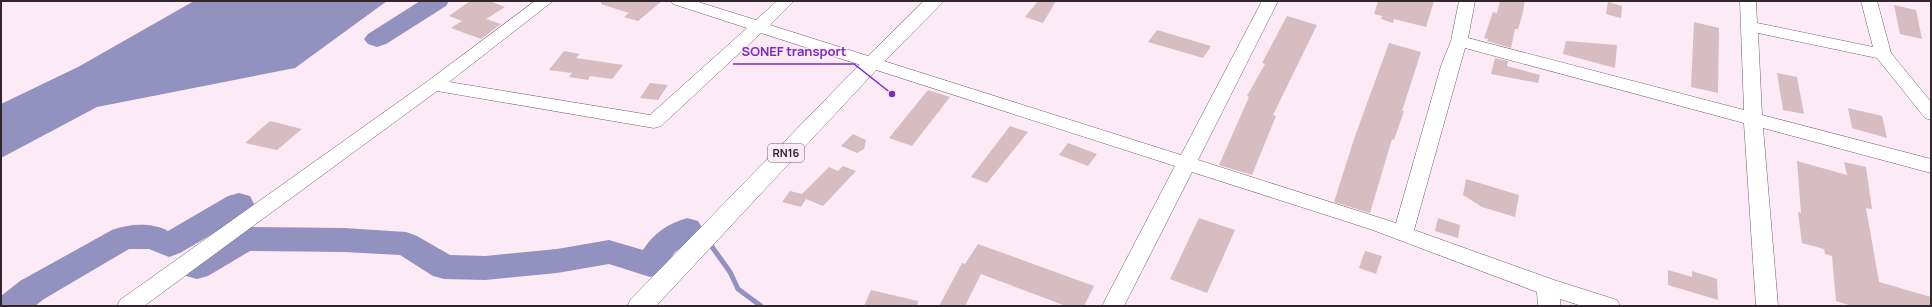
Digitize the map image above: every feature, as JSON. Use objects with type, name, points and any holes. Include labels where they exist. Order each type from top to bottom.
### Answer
[{"type":"main road","name":"RN16","points":[[640,306],[872,63],[934,1]]},
{"type":"street","points":[[128,306],[217,240],[434,85],[545,1]]},
{"type":"street","points":[[678,1],[1148,152],[1187,162],[1197,167],[1403,233],[1549,296],[1609,306]]},
{"type":"street","points":[[434,85],[654,122],[786,1]]},
{"type":"street","points":[[1112,306],[1270,1]]},
{"type":"street","points":[[1403,233],[1450,66],[1459,41],[1468,1]]},
{"type":"street","points":[[1748,1],[1753,119],[1766,306]]},
{"type":"street","points":[[1869,1],[1883,54],[1931,114]]},
{"type":"street","points":[[1750,26],[1883,54]]},
{"type":"street","points":[[1459,41],[1931,166]]},
{"type":"water","points":[[194,1],[387,1],[295,68],[97,107],[1,158],[1,104],[78,67]]},
{"type":"building","points":[[470,1],[490,1],[505,7],[486,19],[501,24],[481,39],[451,28],[462,21],[449,16]]},
{"type":"building","points":[[601,1],[662,1],[638,21],[624,17],[629,13],[601,4]]},
{"type":"building","points":[[1038,1],[1056,1],[1043,23],[1025,17]]},
{"type":"building","points":[[1378,1],[1434,1],[1426,27],[1394,19],[1393,23],[1381,19],[1382,16],[1374,14]]},
{"type":"building","points":[[1500,1],[1525,1],[1518,29],[1515,29],[1511,48],[1487,41],[1488,39],[1484,38],[1493,12],[1497,13]]},
{"type":"building","points":[[1608,2],[1622,6],[1621,18],[1606,14]]},
{"type":"building","points":[[1894,5],[1916,10],[1922,39],[1900,34]]},
{"type":"building","points":[[1287,16],[1317,25],[1273,115],[1276,116],[1252,175],[1219,165],[1249,97],[1247,96],[1265,64],[1262,63]]},
{"type":"building","points":[[1694,22],[1719,28],[1718,93],[1691,87]]},
{"type":"building","points":[[1157,30],[1211,46],[1203,58],[1148,42]]},
{"type":"building","points":[[1566,41],[1617,45],[1615,68],[1563,54]]},
{"type":"building","points":[[1389,43],[1421,52],[1402,111],[1404,111],[1394,140],[1392,139],[1370,213],[1334,202],[1354,139]]},
{"type":"building","points":[[564,51],[580,54],[576,58],[623,65],[612,79],[590,76],[588,80],[569,77],[572,73],[549,70]]},
{"type":"building","points":[[1495,58],[1508,61],[1507,66],[1540,75],[1538,83],[1491,74]]},
{"type":"building","points":[[1777,73],[1797,77],[1804,114],[1783,110]]},
{"type":"building","points":[[650,83],[668,85],[658,100],[640,98]]},
{"type":"building","points":[[928,90],[950,97],[912,146],[889,138]]},
{"type":"building","points":[[1848,108],[1882,116],[1887,138],[1852,128]]},
{"type":"building","points":[[270,121],[302,129],[277,150],[245,143]]},
{"type":"building","points":[[1010,126],[1028,132],[987,183],[971,177]]},
{"type":"building","points":[[853,134],[866,140],[864,149],[857,153],[841,146]]},
{"type":"building","points":[[1068,143],[1097,154],[1088,166],[1059,155]]},
{"type":"building","points":[[1797,161],[1847,175],[1844,162],[1866,167],[1872,209],[1866,208],[1879,282],[1931,297],[1931,306],[1852,306],[1836,301],[1832,256],[1825,254],[1824,249],[1802,243],[1798,212],[1801,213]]},
{"type":"building","points":[[843,166],[856,171],[823,206],[806,199],[801,207],[782,202],[790,191],[802,194],[829,167],[838,171]]},
{"type":"building","points":[[1466,179],[1519,195],[1515,217],[1482,207],[1463,195]]},
{"type":"building","points":[[1199,218],[1235,230],[1207,293],[1170,279]]},
{"type":"building","points":[[1438,218],[1460,225],[1458,238],[1435,231]]},
{"type":"building","points":[[978,244],[1094,286],[1084,306],[1066,306],[981,274],[965,306],[939,306],[962,263],[965,264]]},
{"type":"building","points":[[1365,251],[1382,256],[1376,274],[1359,268]]},
{"type":"building","points":[[1668,270],[1692,277],[1692,271],[1717,279],[1718,300],[1668,285]]},
{"type":"building","points":[[871,290],[918,301],[917,306],[864,306]]},
{"type":"waterway","points":[[377,39],[437,1]]},
{"type":"waterway","points":[[12,306],[32,290],[123,238],[153,237],[169,245],[239,204]]},
{"type":"waterway","points":[[197,267],[245,239],[344,240],[406,244],[444,267],[485,268],[557,261],[609,252],[650,265],[664,244],[687,229]]},
{"type":"waterway","points":[[710,244],[730,272],[738,289],[761,306]]},
{"type":"place","name":"SONEF transport","points":[[892,94]]}]
